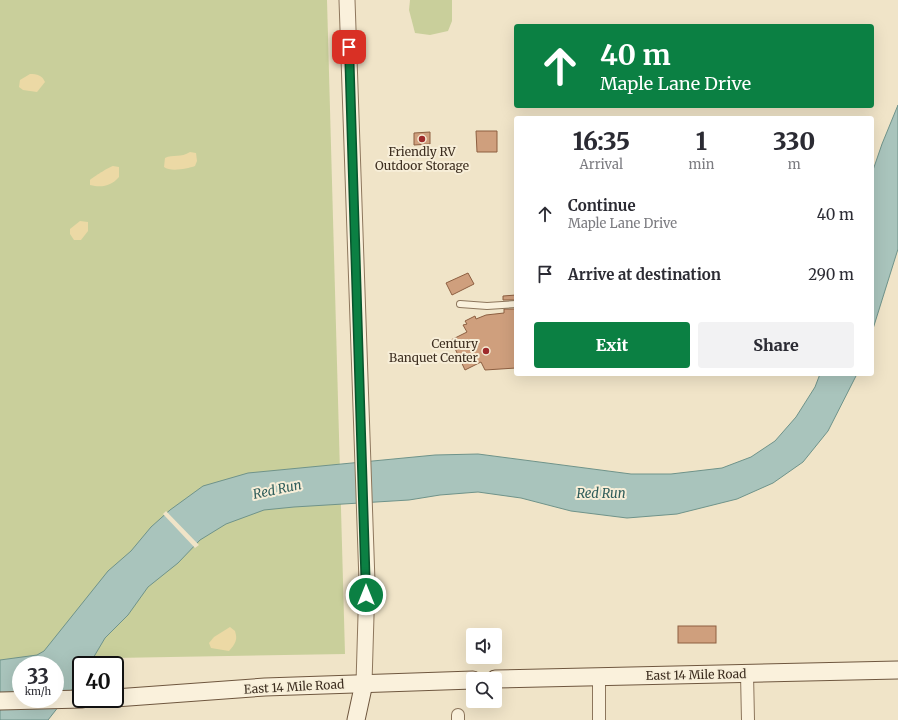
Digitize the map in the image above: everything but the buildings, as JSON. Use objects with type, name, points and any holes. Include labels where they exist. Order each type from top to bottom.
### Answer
[{"type":"main road","name":"East 14 Mile Road","points":[[502,679],[898,670]]},
{"type":"main road","name":"East 14 Mile Road","points":[[124,697],[364,683],[466,680]]},
{"type":"main road","points":[[356,720],[364,683]]},
{"type":"main road","points":[[0,701],[72,699]]},
{"type":"street","points":[[347,0],[365,535],[366,607],[364,683]]},
{"type":"street","points":[[747,674],[748,720]]},
{"type":"street","points":[[599,677],[599,720]]},
{"type":"lane","points":[[460,304],[487,306],[514,304]]},
{"type":"green space","points":[[0,0],[327,0],[345,654],[124,658],[124,656],[72,656],[72,659],[64,659],[64,656],[12,656],[12,660],[0,660]]},
{"type":"green space","points":[[410,0],[452,0],[452,21],[448,31],[430,35],[415,33],[409,10]]},
{"type":"sand","points":[[30,74],[39,75],[45,82],[37,92],[23,90],[19,87],[20,80]]},
{"type":"sand","points":[[190,152],[196,153],[197,161],[195,166],[174,170],[164,167],[165,158],[183,155]]},
{"type":"sand","points":[[113,166],[119,167],[119,177],[116,180],[106,186],[90,185],[90,180]]},
{"type":"sand","points":[[80,221],[88,222],[88,231],[81,240],[74,240],[70,234],[70,229]]},
{"type":"sand","points":[[230,627],[235,631],[236,639],[229,651],[211,648],[209,643],[214,637]]},
{"type":"water","points":[[898,105],[898,249],[874,326],[874,167]]},
{"type":"water","name":"Red Run","points":[[819,376],[856,376],[828,431],[803,462],[773,483],[737,499],[677,514],[627,518],[571,511],[521,498],[478,492],[440,495],[409,500],[264,510],[226,524],[200,540],[178,563],[148,587],[128,615],[105,638],[94,656],[72,656],[72,689],[64,700],[64,656],[30,656],[37,655],[44,651],[108,571],[131,551],[151,527],[170,510],[203,486],[248,473],[435,455],[478,454],[631,474],[671,474],[722,468],[751,457],[775,441],[796,417],[815,387]]},
{"type":"water","name":"Red Run","points":[[12,658],[12,708],[57,708],[48,720],[0,720],[0,660]]},
{"type":"pier","points":[[166,511],[199,545],[195,548],[163,514]]},
{"type":"place","name":"Friendly RV Outdoor Storage","points":[[422,139]]},
{"type":"place","name":"Century Banquet Center","points":[[486,351]]},
{"type":"route","points":[[349,47],[366,595]]}]
